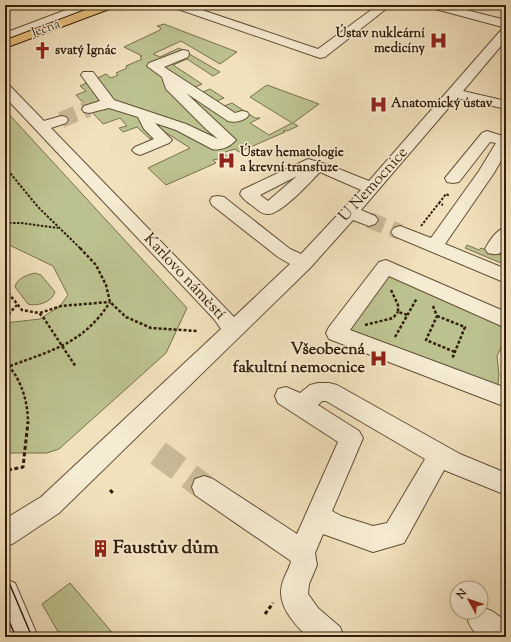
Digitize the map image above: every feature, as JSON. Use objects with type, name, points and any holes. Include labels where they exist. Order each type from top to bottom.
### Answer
[{"type":"main road","name":"Ječná","points":[[5,44],[108,5]]},
{"type":"street","points":[[5,37],[90,5]]},
{"type":"street","points":[[176,5],[320,54],[385,5]]},
{"type":"street","points":[[432,5],[506,24]]},
{"type":"street","points":[[446,5],[493,12],[506,16]]},
{"type":"street","name":"U Nemocnice","points":[[233,330],[302,263],[350,212],[506,32]]},
{"type":"street","points":[[183,54],[154,66],[233,118],[242,115]]},
{"type":"street","points":[[88,75],[109,103],[181,127],[217,146],[228,140],[211,126],[172,86],[168,75]]},
{"type":"street","name":"Karlovo náměstí","points":[[5,89],[221,314],[233,330],[50,505],[5,534]]},
{"type":"street","points":[[454,93],[506,106]]},
{"type":"street","points":[[89,109],[109,103]]},
{"type":"street","points":[[140,150],[164,140],[149,126],[144,115]]},
{"type":"street","points":[[41,127],[61,120]]},
{"type":"street","points":[[434,246],[486,173],[505,141],[487,136],[453,178]]},
{"type":"street","points":[[317,166],[371,188]]},
{"type":"street","points":[[486,173],[506,172]]},
{"type":"street","points":[[218,202],[275,246],[302,263]]},
{"type":"street","points":[[350,212],[369,220]]},
{"type":"street","points":[[400,232],[506,276]]},
{"type":"street","points":[[494,250],[506,233]]},
{"type":"street","points":[[506,320],[386,267],[336,333],[506,398]]},
{"type":"street","points":[[330,637],[308,618],[294,598],[296,580],[305,568],[302,553],[351,438],[294,401],[318,392],[329,392],[452,462],[506,484]]},
{"type":"street","points":[[318,517],[336,527],[373,539],[395,534],[440,454]]},
{"type":"street","points":[[204,487],[302,553]]},
{"type":"street","points":[[5,593],[24,637]]},
{"type":"street","points":[[482,621],[505,637]]},
{"type":"path","points":[[5,163],[5,172]]},
{"type":"path","points":[[6,168],[38,207],[87,254],[96,265],[106,285],[110,302],[126,317],[142,326],[151,328],[197,331]]},
{"type":"path","points":[[439,204],[446,194],[455,197]]},
{"type":"path","points":[[5,223],[21,223],[60,228]]},
{"type":"path","points":[[336,333],[393,318],[398,312],[398,305],[383,272]]},
{"type":"path","points":[[386,352],[425,285]]},
{"type":"path","points":[[425,285],[437,316],[426,340],[455,352]]},
{"type":"path","points":[[5,289],[17,306],[22,310],[39,313],[60,306],[110,302]]},
{"type":"path","points":[[10,366],[61,346],[93,326],[110,302]]},
{"type":"path","points":[[5,318],[17,306]]},
{"type":"path","points":[[398,312],[408,316]]},
{"type":"path","points":[[39,313],[76,367]]},
{"type":"path","points":[[437,316],[465,327],[445,374]]},
{"type":"path","points":[[5,362],[10,366],[25,394],[28,429],[22,467],[8,470]]},
{"type":"green space","points":[[164,24],[237,52],[220,64],[181,41],[153,54],[160,57],[179,48],[220,72],[213,76],[187,59],[173,65],[202,84],[195,87],[203,92],[210,89],[224,98],[217,101],[224,106],[232,103],[255,118],[260,118],[250,123],[269,135],[292,123],[250,97],[267,85],[319,104],[293,123],[298,126],[287,131],[285,130],[283,131],[285,132],[239,152],[235,149],[225,152],[228,157],[220,161],[217,159],[213,160],[216,163],[166,185],[148,168],[190,148],[165,132],[150,139],[137,127],[123,132],[119,128],[127,126],[120,118],[103,124],[76,95],[86,91],[80,86],[106,74],[111,78],[118,75],[116,73],[127,68],[126,66],[142,59],[140,57],[142,56],[124,47],[160,30],[161,28],[157,26]]},
{"type":"green space","points":[[5,110],[187,308],[166,353],[59,449],[47,453],[5,453],[5,323],[40,319],[60,306],[68,295],[53,266],[5,243]]},
{"type":"green space","points":[[467,245],[479,250],[481,248],[506,257],[506,265],[465,248]]},
{"type":"green space","points":[[35,273],[41,275],[55,292],[48,301],[32,305],[28,304],[15,287],[20,279]]},
{"type":"green space","points":[[393,275],[506,326],[506,337],[497,356],[499,375],[498,384],[495,386],[348,333],[347,325],[381,279]]},
{"type":"green space","points":[[70,583],[116,637],[61,637],[42,604]]},
{"type":"tunnel","points":[[61,120],[88,109]]},
{"type":"tunnel","points":[[369,220],[400,232]]},
{"type":"tunnel","points":[[158,453],[204,487]]},
{"type":"tram line","points":[[5,40],[97,5]]},
{"type":"tram line","points":[[5,573],[32,637]]},
{"type":"tram line","points":[[5,612],[16,637]]},
{"type":"place","name":"Ústav nukleární medicíny","points":[[438,41]]},
{"type":"place","name":"svatý Ignác","points":[[42,51]]},
{"type":"place","name":"Anatomický ústav","points":[[378,104]]},
{"type":"place","name":"Ústav hematologie a krevní transfuze","points":[[227,160]]},
{"type":"place","name":"Všeobecná fakultní nemocnice","points":[[378,359]]},
{"type":"place","name":"Faustův dům","points":[[100,548]]}]
